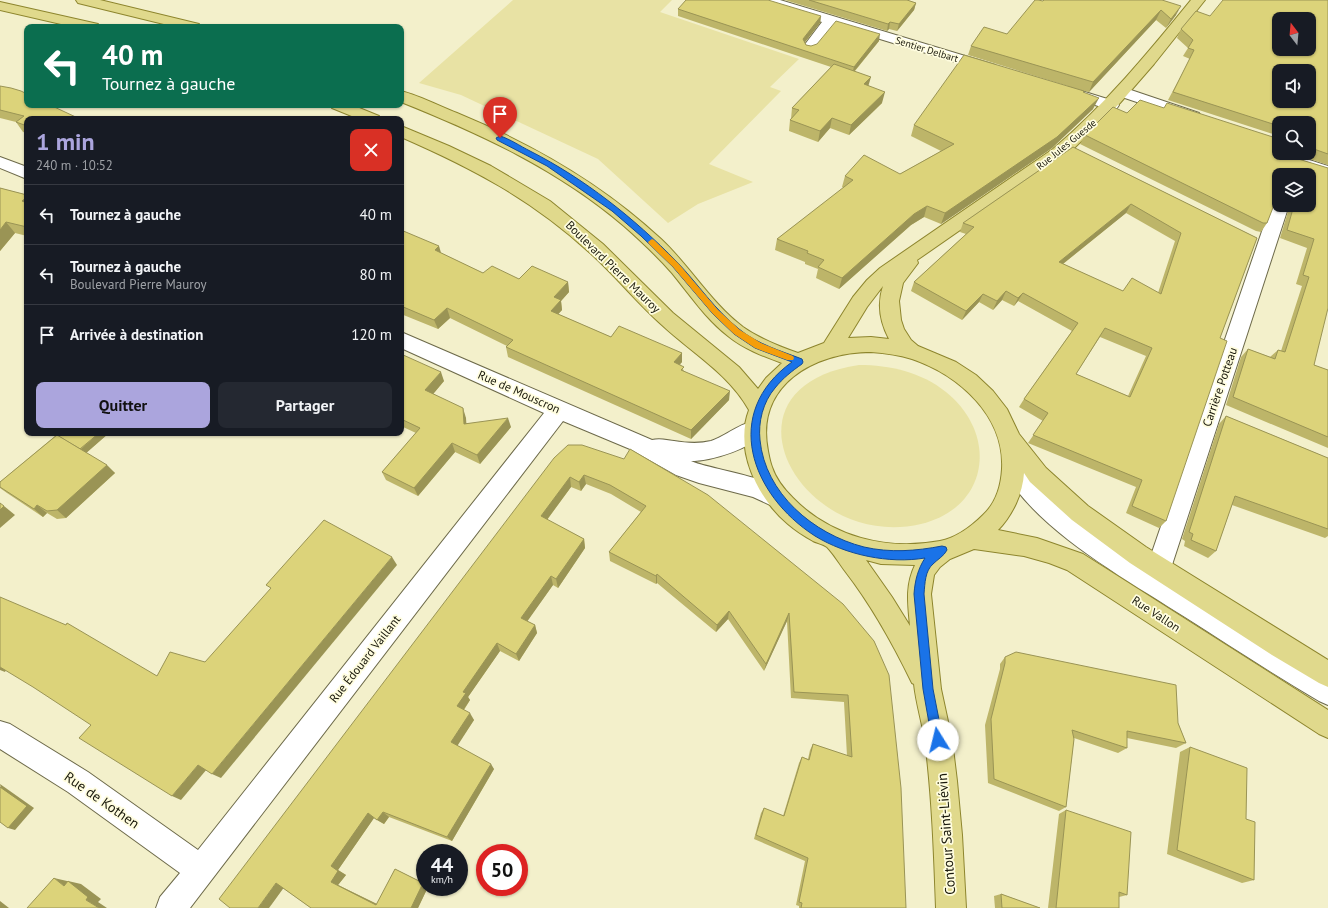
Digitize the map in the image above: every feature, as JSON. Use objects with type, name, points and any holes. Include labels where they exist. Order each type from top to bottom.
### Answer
[{"type":"main road","points":[[83,0],[182,24]]},
{"type":"main road","name":"Rue Jules Guesde","points":[[831,349],[871,288],[892,267],[1074,150],[1091,126],[1111,105],[1198,0]]},
{"type":"main road","points":[[0,6],[80,24]]},
{"type":"main road","points":[[404,97],[489,133],[530,153],[568,176],[603,200],[644,234],[676,265],[720,318],[737,332],[758,345],[799,362]]},
{"type":"main road","points":[[346,108],[366,116]]},
{"type":"main road","name":"Boulevard Pierre Mauroy","points":[[404,132],[497,175],[530,195],[562,218],[615,266],[667,319],[734,374],[749,392],[757,419]]},
{"type":"main road","name":"Rue Jules Guesde","points":[[911,351],[903,344],[894,326],[890,312],[891,292],[900,274],[927,245]]},
{"type":"main road","points":[[1009,435],[1014,455],[1011,488],[1002,508],[989,524],[970,538],[957,545],[924,554],[894,556],[864,551],[835,541],[804,523],[790,512],[767,481],[761,468],[756,448],[757,419],[767,392],[783,373],[799,362],[831,349],[852,345],[874,345],[911,351],[938,362],[971,383],[985,396],[997,411],[1009,435],[1030,466],[1054,491],[1096,524],[1159,568],[1280,646],[1328,674]]},
{"type":"main road","name":"Rue Vallon","points":[[970,538],[1029,545],[1075,562],[1328,725]]},
{"type":"main road","name":"Contour Saint-Liévin","points":[[835,541],[866,577],[886,607],[910,651],[928,689]]},
{"type":"main road","name":"Contour Saint-Liévin","points":[[942,550],[929,561],[921,575],[919,610],[928,689],[938,740],[943,781],[948,835],[951,908]]},
{"type":"street","name":"Sentier Delbart","points":[[765,0],[1005,73]]},
{"type":"street","points":[[810,47],[831,20]]},
{"type":"street","points":[[1058,89],[1111,105]]},
{"type":"street","points":[[1122,92],[1204,119]]},
{"type":"street","points":[[0,162],[24,173]]},
{"type":"street","points":[[1293,163],[1328,172]]},
{"type":"street","name":"Carrière Potteau","points":[[1159,568],[1219,413],[1260,242],[1276,212]]},
{"type":"street","name":"Rue de Mouscron","points":[[404,341],[559,410],[638,443],[684,468],[699,474],[758,489],[779,499]]},
{"type":"street","name":"Rue Édouard Vaillant","points":[[171,908],[559,410]]},
{"type":"street","name":"Rue de Mouscron","points":[[638,443],[680,452],[704,452],[725,446],[757,419]]},
{"type":"street","points":[[1014,468],[1024,484],[1040,502],[1089,541],[1155,586],[1262,653],[1328,692]]},
{"type":"street","name":"Rue de Kothen","points":[[0,734],[78,782],[200,870]]},
{"type":"shaded area","points":[[513,0],[672,0],[660,12],[799,59],[770,87],[781,91],[709,164],[753,182],[698,204],[668,223],[598,159],[461,95],[419,83]]},
{"type":"shaded area","points":[[859,365],[894,368],[926,379],[946,392],[963,409],[974,428],[979,448],[979,467],[973,486],[961,502],[944,515],[921,524],[877,526],[839,514],[809,492],[789,463],[781,432],[789,403],[814,379]]},
{"type":"building","points":[[686,0],[768,0],[821,16],[803,39],[806,45],[811,46],[817,44],[836,21],[880,34],[854,67],[678,9]]},
{"type":"building","points":[[809,0],[907,0],[916,3],[899,24],[890,22],[888,24]]},
{"type":"building","points":[[1035,0],[1162,0],[1181,6],[1171,19],[1161,10],[1093,82],[971,46],[984,27],[1007,34]]},
{"type":"building","points":[[1223,0],[1328,0],[1328,154],[1316,150],[1316,116],[1272,116],[1272,124],[1173,92],[1194,50],[1188,48],[1193,40],[1181,29],[1196,11],[1210,16]]},
{"type":"building","points":[[964,55],[1084,91],[1083,92],[1099,98],[1057,137],[945,213],[927,206],[914,214],[842,278],[818,267],[824,260],[807,253],[808,251],[777,239],[853,180],[845,176],[864,155],[900,174],[954,144],[914,125]]},
{"type":"building","points":[[834,64],[871,77],[864,84],[885,92],[851,125],[832,118],[820,131],[790,120],[799,110],[792,108]]},
{"type":"building","points":[[0,86],[24,92],[24,108],[56,108],[74,116],[24,116],[0,110]]},
{"type":"building","points":[[1140,100],[1164,108],[1167,103],[1272,137],[1272,160],[1302,160],[1328,168],[1328,308],[1314,365],[1328,370],[1328,437],[1233,397],[1248,349],[1275,359],[1278,350],[1285,352],[1309,277],[1303,275],[1314,239],[1287,230],[1292,212],[1316,212],[1316,168],[1272,168],[1272,210],[1267,223],[1263,223],[1085,135],[1113,107],[1127,113]]},
{"type":"building","points":[[24,116],[24,125],[16,122]]},
{"type":"building","points":[[1073,147],[1257,238],[1220,338],[1227,341],[1166,521],[1132,506],[1142,480],[1033,435],[1048,413],[1024,399],[1078,323],[1023,293],[1018,298],[1006,291],[997,301],[983,294],[966,311],[914,282],[974,227],[963,223]],"holes":[[[1131,204],[1181,233],[1161,294],[1132,278],[1123,291],[1059,262]],[[1105,328],[1152,348],[1130,397],[1076,374]]]},
{"type":"building","points":[[0,188],[24,194],[24,199],[22,201],[24,202],[24,226],[6,222],[0,230]]},
{"type":"building","points":[[404,231],[439,246],[435,250],[483,273],[492,266],[519,279],[532,266],[568,282],[554,297],[561,300],[551,311],[611,337],[619,326],[682,353],[674,362],[684,367],[681,370],[730,391],[691,430],[506,347],[513,340],[447,308],[434,320],[404,307]]},
{"type":"building","points":[[404,355],[441,372],[425,390],[463,408],[464,424],[508,418],[477,455],[452,443],[414,488],[382,472],[420,428],[404,420]]},
{"type":"building","points":[[1226,416],[1328,458],[1328,529],[1235,496],[1216,551],[1191,540],[1193,534],[1189,532]]},
{"type":"building","points":[[56,436],[59,436],[107,465],[57,510],[47,511],[37,505],[34,509],[0,487],[0,482]]},
{"type":"building","points":[[58,436],[95,436],[80,449]]},
{"type":"building","points":[[568,445],[582,445],[624,459],[630,449],[708,495],[843,604],[874,641],[889,675],[901,788],[906,908],[801,908],[802,903],[799,902],[808,858],[756,835],[764,808],[784,816],[802,757],[809,760],[813,744],[852,757],[848,695],[794,692],[789,613],[766,664],[729,611],[717,625],[657,574],[656,576],[609,552],[646,506],[610,485],[584,475],[579,482],[570,477],[541,516],[584,539],[556,579],[551,576],[521,618],[535,625],[516,654],[497,643],[463,692],[466,693],[457,706],[470,713],[451,742],[491,764],[447,837],[383,812],[377,820],[368,813],[331,866],[338,871],[331,882],[376,905],[395,869],[416,880],[417,896],[411,908],[311,908],[276,883],[258,908],[230,908],[219,899],[554,458]]},
{"type":"building","points":[[0,503],[4,506],[0,510]]},
{"type":"building","points":[[324,520],[392,557],[212,774],[198,765],[172,796],[79,738],[91,725],[0,667],[0,597],[66,625],[67,623],[157,676],[170,652],[205,662],[271,588],[266,585]]},
{"type":"building","points":[[1016,652],[1176,685],[1178,723],[1186,743],[1127,731],[1127,748],[1072,730],[1074,739],[1066,807],[994,779],[991,719],[1005,663],[1005,657]]},
{"type":"building","points":[[1190,747],[1247,768],[1246,819],[1255,822],[1254,880],[1177,850]]},
{"type":"building","points":[[0,787],[27,806],[8,828],[0,822]]},
{"type":"building","points":[[1066,810],[1131,832],[1127,895],[1119,892],[1119,908],[1056,908]]},
{"type":"building","points":[[54,878],[64,886],[68,881],[88,897],[86,900],[99,908],[27,908]]},
{"type":"building","points":[[1001,894],[1040,908],[1002,908]]},
{"type":"slow traffic","points":[[652,242],[676,265],[725,323],[758,345],[790,358]]},
{"type":"route","points":[[500,138],[549,164],[588,189],[615,209],[676,265],[725,323],[737,332],[758,345],[799,362],[783,373],[770,387],[759,409],[755,429],[757,455],[761,468],[767,481],[790,512],[819,533],[844,545],[864,551],[894,556],[914,556],[942,550],[929,561],[924,568],[921,575],[919,594],[919,610],[928,689],[938,740]]}]
